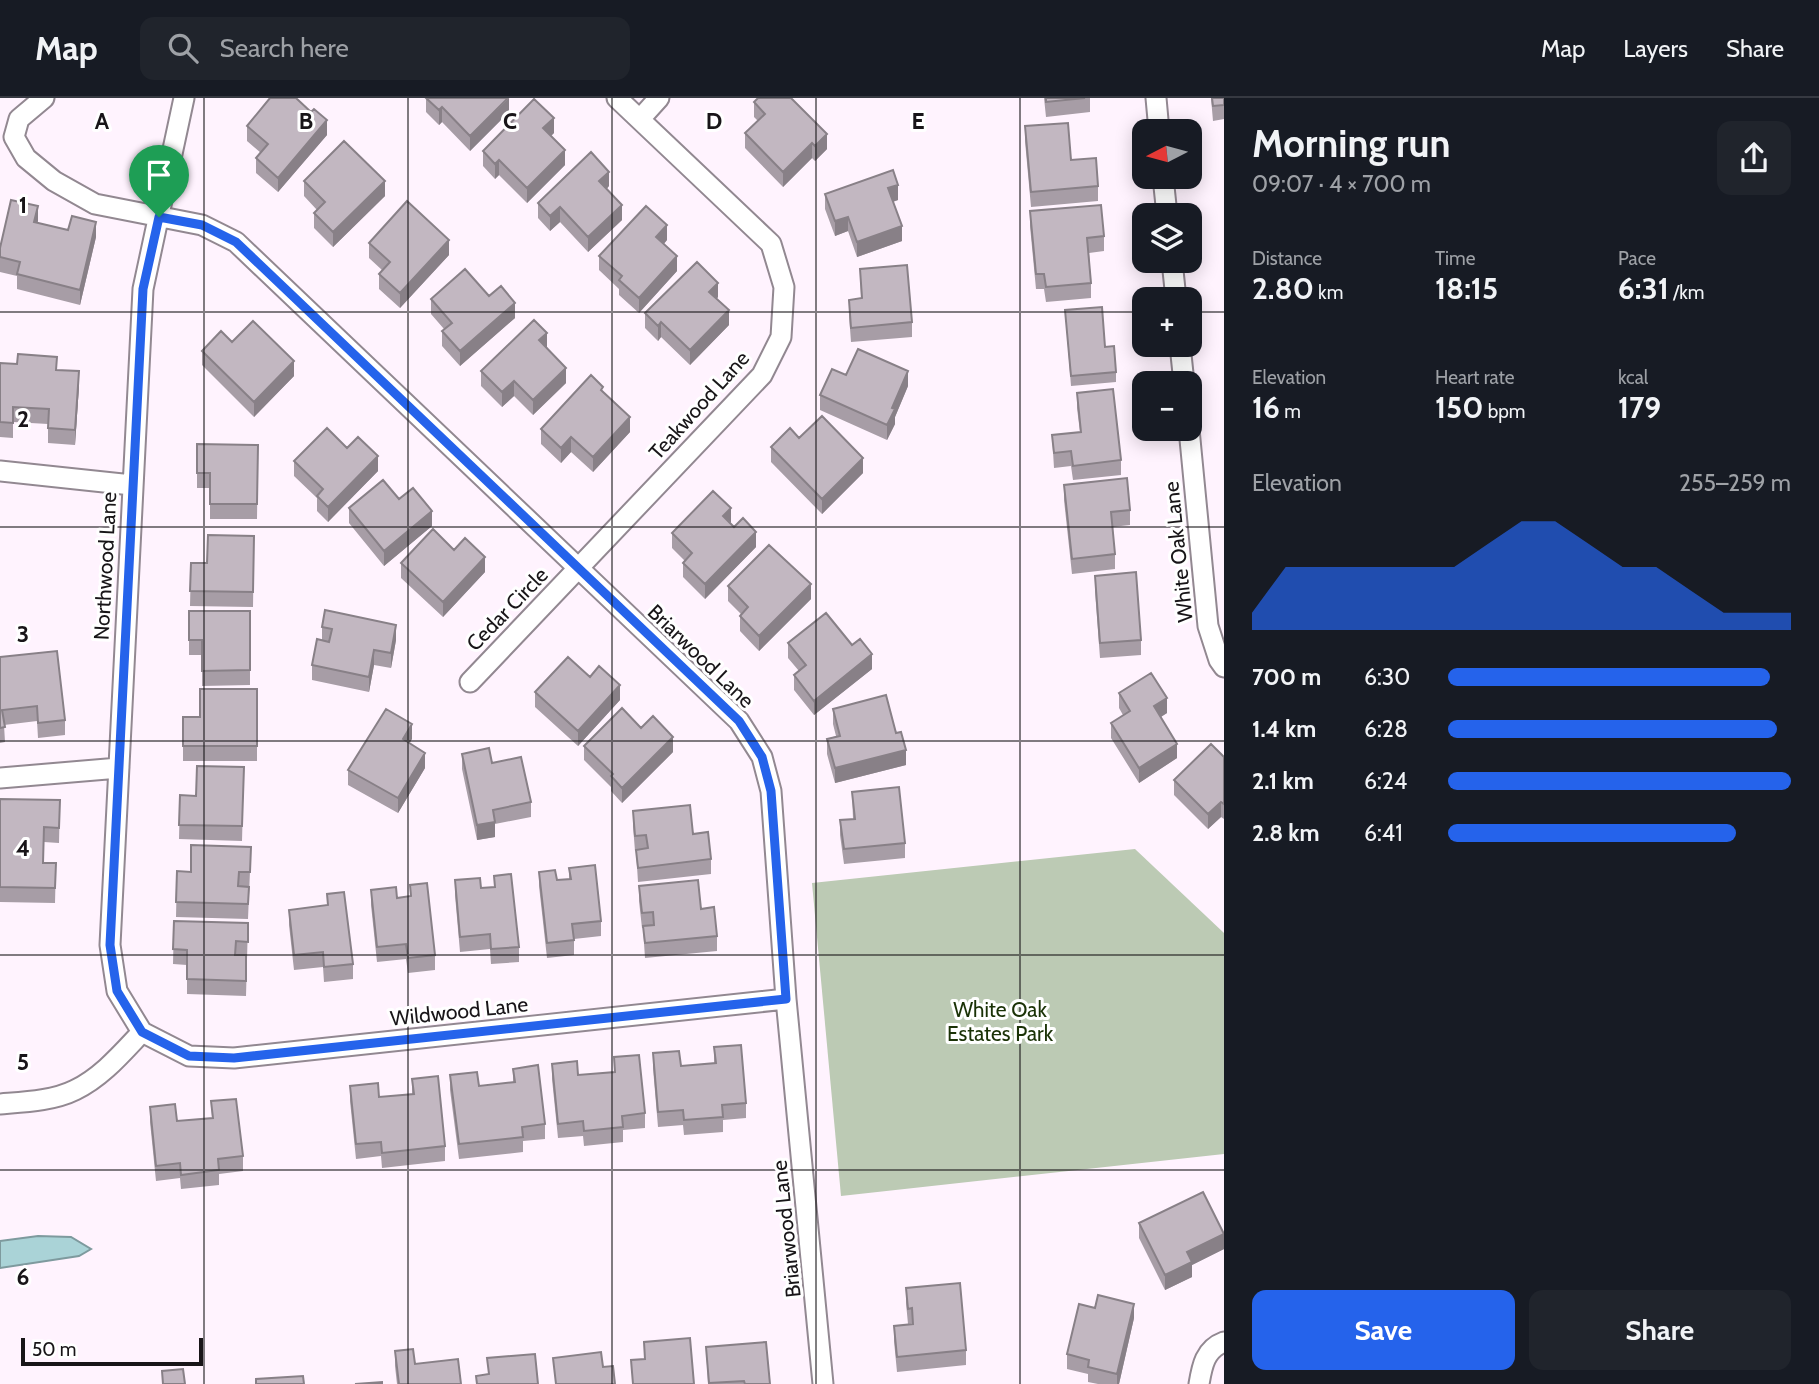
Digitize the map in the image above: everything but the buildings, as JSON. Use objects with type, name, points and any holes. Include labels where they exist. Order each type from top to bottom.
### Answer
[{"type":"street","name":"Briarwood Lane","points":[[44,98],[19,119],[14,137],[26,158],[54,181],[95,204],[202,225],[236,242],[739,721],[762,757],[771,791],[786,999],[823,1384]]},
{"type":"street","name":"Northwood Lane","points":[[142,1032],[117,991],[110,945],[143,289],[184,98]]},
{"type":"street","name":"Teakwood Lane","points":[[578,569],[762,375],[781,337],[784,287],[771,244],[617,98]]},
{"type":"street","points":[[640,119],[659,98]]},
{"type":"street","points":[[1156,98],[1158,119]]},
{"type":"street","name":"White Oak Lane","points":[[1190,441],[1208,626],[1219,660],[1224,667]]},
{"type":"street","points":[[0,471],[132,485]]},
{"type":"street","name":"Cedar Circle","points":[[470,682],[578,569]]},
{"type":"street","points":[[0,778],[118,768]]},
{"type":"street","name":"Wildwood Lane","points":[[142,1032],[189,1056],[234,1058],[786,999]]},
{"type":"street","points":[[0,1104],[37,1101],[75,1090],[104,1070],[142,1032]]},
{"type":"street","points":[[1199,1384],[1203,1359],[1224,1342]]},
{"type":"green space","name":"White Oak Estates Park","points":[[1135,849],[1224,933],[1224,1154],[841,1196],[812,883]]},
{"type":"water","points":[[38,1236],[71,1237],[91,1249],[79,1256],[0,1268],[0,1241]]},
{"type":"route","points":[[159,217],[202,225],[236,242],[739,721],[762,757],[771,791],[786,999],[234,1058],[189,1056],[142,1032],[117,991],[110,945],[143,289],[159,217]]}]
